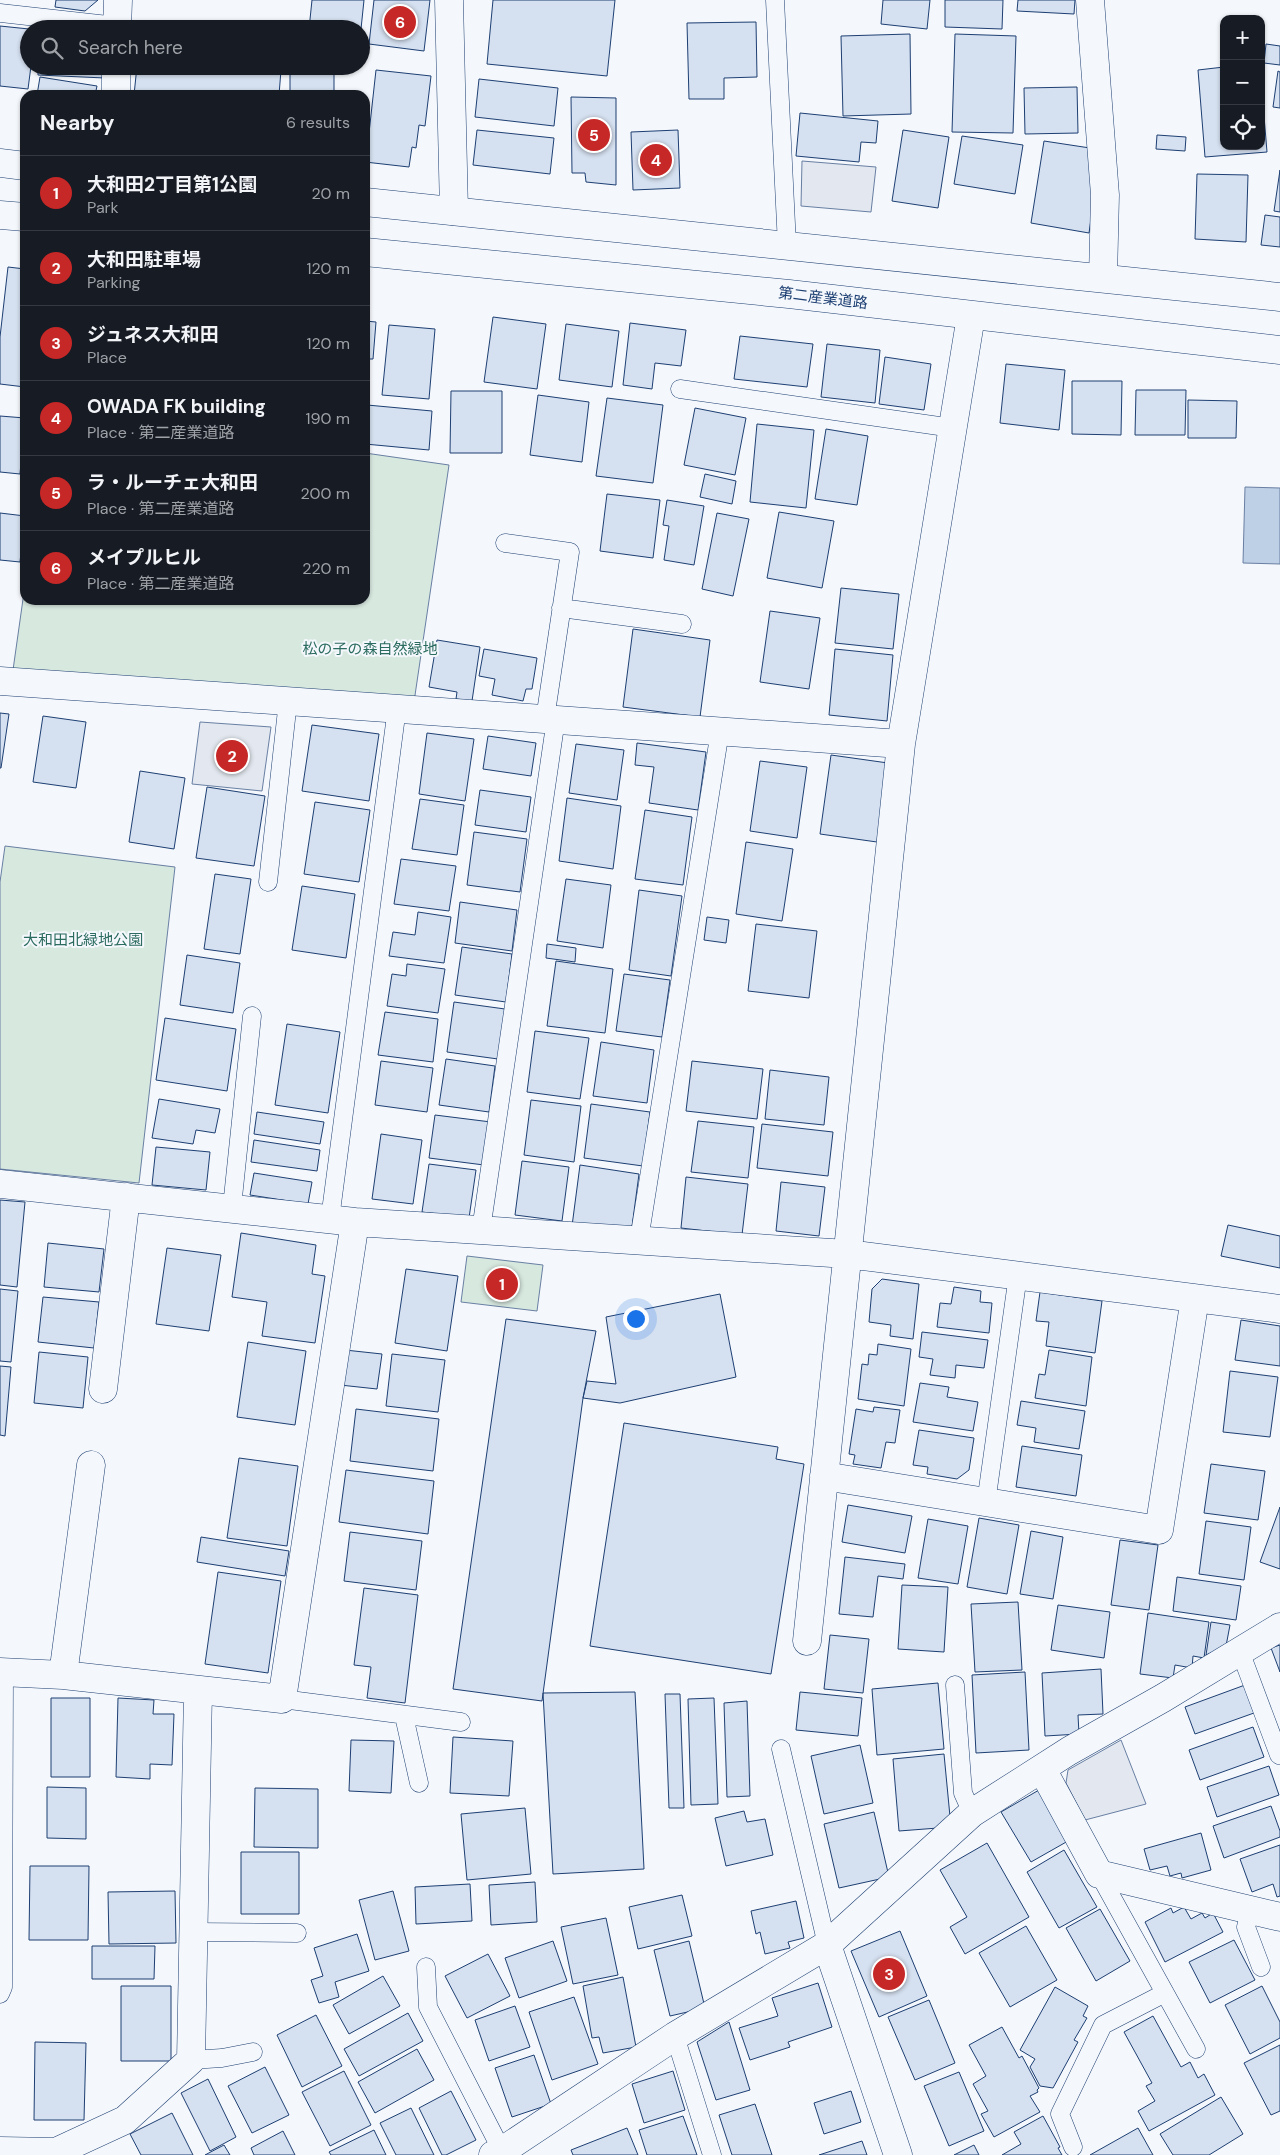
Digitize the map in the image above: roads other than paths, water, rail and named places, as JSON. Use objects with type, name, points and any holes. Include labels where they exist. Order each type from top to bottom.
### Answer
[{"type":"street","points":[[450,0],[454,211]]},
{"type":"street","points":[[1090,0],[1105,195],[1103,278]]},
{"type":"street","points":[[116,75],[116,90]]},
{"type":"street","points":[[0,163],[20,165]]},
{"type":"street","points":[[370,203],[1280,297]]},
{"type":"street","points":[[0,214],[20,216]]},
{"type":"street","name":"第二産業道路","points":[[370,252],[789,294],[1280,350]]},
{"type":"street","points":[[807,1641],[901,744],[971,316]]},
{"type":"street","points":[[0,681],[901,744]]},
{"type":"street","points":[[0,1184],[232,1207],[343,1221],[847,1254],[1280,1309]]},
{"type":"street","points":[[103,1389],[126,1197]]},
{"type":"street","points":[[2,1672],[63,1676],[282,1699],[343,1221]]},
{"type":"street","points":[[824,1476],[1159,1530],[1195,1298]]},
{"type":"street","points":[[63,1676],[91,1465]]},
{"type":"street","points":[[500,2154],[675,2036],[827,1945],[972,1813],[1069,1751],[1163,1698],[1280,1627]]},
{"type":"street","points":[[0,2151],[57,2153],[125,2120],[190,2060],[198,1691]]},
{"type":"street","points":[[1042,1769],[1099,1874],[1280,1917]]},
{"type":"street","points":[[827,1945],[898,2155]]},
{"type":"lane","points":[[775,0],[787,245]]},
{"type":"lane","points":[[0,13],[117,18]]},
{"type":"lane","points":[[680,389],[953,428]]},
{"type":"lane","points":[[482,1230],[550,719],[561,608],[570,552],[505,542]]},
{"type":"lane","points":[[561,608],[682,624]]},
{"type":"lane","points":[[268,882],[288,701]]},
{"type":"lane","points":[[343,1221],[397,708]]},
{"type":"lane","points":[[639,1240],[720,731]]},
{"type":"lane","points":[[232,1207],[252,1016]]},
{"type":"lane","points":[[986,1503],[1018,1276]]},
{"type":"lane","points":[[1240,1651],[1279,1755]]},
{"type":"lane","points":[[0,1994],[3,1987],[2,1672]]},
{"type":"lane","points":[[954,1685],[964,1793],[972,1813]]},
{"type":"lane","points":[[282,1699],[461,1722]]},
{"type":"lane","points":[[404,1716],[418,1783]]},
{"type":"lane","points":[[781,1749],[827,1945]]},
{"type":"lane","points":[[1099,1874],[1196,2049]]},
{"type":"lane","points":[[1250,1911],[1246,1927],[1261,1967]]},
{"type":"lane","points":[[193,1932],[297,1933]]},
{"type":"lane","points":[[426,1967],[428,2007],[500,2154]]},
{"type":"lane","points":[[1073,2147],[1060,2114],[1104,2025],[1165,1993]]},
{"type":"lane","points":[[675,2036],[712,2155]]},
{"type":"lane","points":[[190,2060],[222,2058],[253,2052]]},
{"type":"water","points":[[1245,487],[1280,488],[1280,564],[1243,563]]},
{"type":"place","name":"メイプルヒル","points":[[400,22]]},
{"type":"place","name":"ラ・ルーチェ大和田","points":[[594,135]]},
{"type":"place","name":"OWADA FK building","points":[[656,160]]},
{"type":"place","name":"大和田駐車場","points":[[232,756]]},
{"type":"place","name":"大和田2丁目第1公園","points":[[502,1284]]},
{"type":"place","name":"ジュネス大和田","points":[[889,1974]]},
{"type":"park label","name":"松の子の森自然緑地","points":[[370,649]]},
{"type":"park label","name":"大和田北緑地公園","points":[[83,940]]}]
